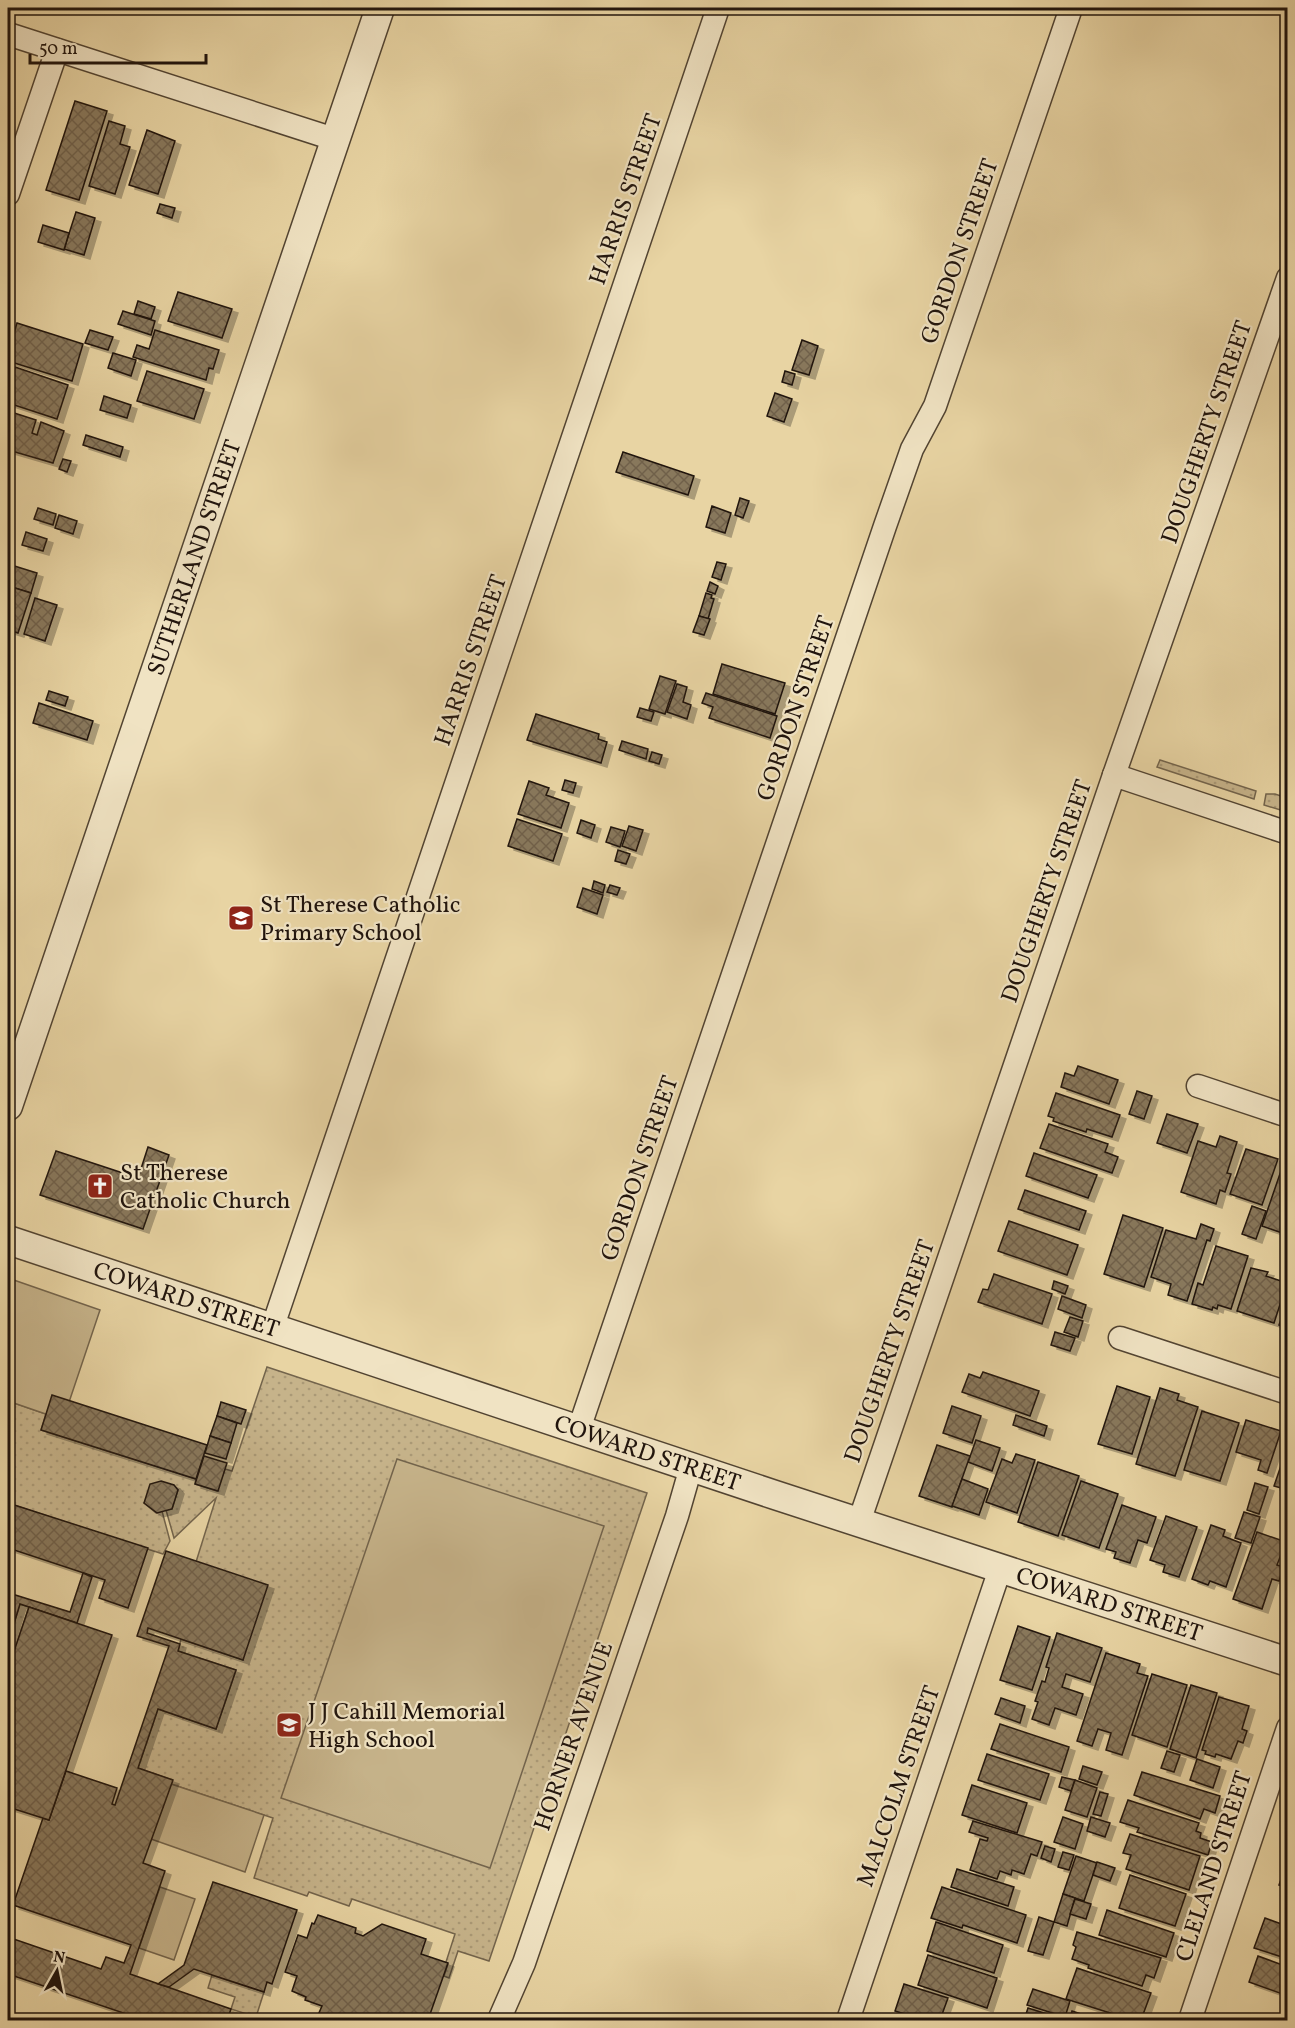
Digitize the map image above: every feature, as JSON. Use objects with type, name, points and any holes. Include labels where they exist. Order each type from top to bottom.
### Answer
[{"type":"street","name":"SUTHERLAND STREET","points":[[8,1106],[380,8]]},
{"type":"street","name":"HARRIS STREET","points":[[272,1329],[718,8]]},
{"type":"street","name":"GORDON STREET","points":[[579,1428],[889,515],[912,449],[935,406],[1071,8]]},
{"type":"street","points":[[8,34],[337,140]]},
{"type":"street","points":[[8,194],[57,50]]},
{"type":"street","name":"DOUGHERTY STREET","points":[[859,1522],[1114,775],[1287,278]]},
{"type":"street","points":[[1114,775],[1287,833]]},
{"type":"street","points":[[1198,1086],[1287,1116]]},
{"type":"street","name":"COWARD STREET","points":[[8,1240],[1287,1662]]},
{"type":"street","points":[[1120,1338],[1287,1393]]},
{"type":"street","name":"HORNER AVENUE","points":[[500,2020],[528,1952],[677,1515],[691,1467]]},
{"type":"street","name":"MALCOLM STREET","points":[[848,2020],[1000,1569]]},
{"type":"street","name":"CLELAND STREET","points":[[1190,2020],[1287,1728]]},
{"type":"shaded area","points":[[1160,760],[1256,791],[1254,799],[1157,767]]},
{"type":"shaded area","points":[[1266,794],[1287,798],[1287,812],[1264,805]]},
{"type":"shaded area","points":[[8,1278],[100,1310],[63,1420],[8,1401]]},
{"type":"shaded area","points":[[267,1367],[647,1493],[489,1961],[458,1951],[449,1978],[444,1976],[455,1934],[352,1899],[349,1906],[309,1892],[307,1896],[254,1878],[273,1818],[171,1784],[172,1780],[138,1768],[158,1709],[216,1729],[236,1670],[178,1651],[181,1639],[243,1660],[196,1562],[216,1498],[174,1538],[166,1510],[172,1509],[178,1490],[144,1503],[156,1513],[162,1511],[170,1541],[163,1554],[8,1503],[8,1401],[46,1414],[41,1430],[196,1479],[195,1484],[217,1491],[225,1469],[232,1471]]},
{"type":"shaded area","points":[[397,1459],[604,1526],[490,1868],[281,1798]]},
{"type":"shaded area","points":[[20,1604],[29,1607],[8,1669],[8,1643]]},
{"type":"shaded area","points":[[171,1784],[264,1815],[245,1872],[151,1839]]},
{"type":"shaded area","points":[[160,1887],[195,1899],[174,1960],[139,1948]]},
{"type":"shaded area","points":[[212,1975],[264,1992],[256,2017],[231,2009],[235,1997],[208,1988]]},
{"type":"building","points":[[75,101],[107,111],[79,200],[46,190]]},
{"type":"building","points":[[109,121],[125,126],[120,144],[130,147],[115,194],[89,186]]},
{"type":"building","points":[[147,130],[175,141],[158,194],[129,185]]},
{"type":"building","points":[[160,204],[175,208],[172,218],[157,213]]},
{"type":"building","points":[[76,212],[95,218],[84,255],[64,249]]},
{"type":"building","points":[[43,225],[69,233],[64,250],[38,242]]},
{"type":"building","points":[[178,292],[232,309],[222,338],[168,321]]},
{"type":"building","points":[[138,301],[155,307],[151,319],[134,314]]},
{"type":"building","points":[[123,311],[155,321],[151,335],[118,324]]},
{"type":"building","points":[[17,323],[83,344],[72,381],[8,361],[8,352]]},
{"type":"building","points":[[90,330],[113,337],[108,350],[85,343]]},
{"type":"building","points":[[155,330],[219,350],[213,369],[209,368],[206,380],[133,357],[137,345],[149,349]]},
{"type":"building","points":[[802,340],[818,346],[809,375],[792,370]]},
{"type":"building","points":[[113,353],[136,360],[131,376],[108,368]]},
{"type":"building","points":[[15,367],[68,385],[57,419],[8,403],[8,375],[9,370],[14,371]]},
{"type":"building","points":[[147,371],[204,389],[194,419],[137,401]]},
{"type":"building","points":[[785,371],[795,374],[792,385],[782,382]]},
{"type":"building","points":[[775,393],[792,399],[784,422],[767,416]]},
{"type":"building","points":[[104,396],[131,405],[127,418],[100,410]]},
{"type":"building","points":[[8,411],[36,420],[32,433],[37,435],[41,422],[64,431],[53,463],[8,450]]},
{"type":"building","points":[[86,435],[123,447],[120,457],[83,445]]},
{"type":"building","points":[[623,452],[694,476],[688,495],[616,472]]},
{"type":"building","points":[[63,459],[71,461],[67,472],[59,469]]},
{"type":"building","points":[[740,498],[749,501],[743,518],[735,515]]},
{"type":"building","points":[[712,506],[731,513],[725,533],[706,527]]},
{"type":"building","points":[[38,508],[56,514],[53,525],[34,519]]},
{"type":"building","points":[[59,515],[77,521],[73,534],[55,528]]},
{"type":"building","points":[[26,532],[47,539],[43,551],[22,545]]},
{"type":"building","points":[[717,562],[726,564],[721,580],[712,577]]},
{"type":"building","points":[[8,564],[37,573],[31,593],[8,586]]},
{"type":"building","points":[[710,582],[718,586],[715,594],[707,591]]},
{"type":"building","points":[[15,588],[31,593],[18,633],[8,630],[8,613]]},
{"type":"building","points":[[706,593],[712,595],[711,598],[714,599],[708,619],[699,616]]},
{"type":"building","points":[[35,598],[57,605],[45,641],[24,634]]},
{"type":"building","points":[[699,616],[710,619],[704,635],[693,632]]},
{"type":"building","points":[[722,664],[785,683],[775,714],[713,694]]},
{"type":"building","points":[[660,676],[676,681],[665,714],[649,709]]},
{"type":"building","points":[[677,684],[687,687],[683,702],[691,705],[687,719],[667,712]]},
{"type":"building","points":[[49,691],[68,697],[65,706],[46,700]]},
{"type":"building","points":[[706,693],[777,716],[770,738],[709,718],[713,707],[702,703]]},
{"type":"building","points":[[39,703],[93,721],[87,740],[33,723]]},
{"type":"building","points":[[640,708],[654,712],[651,721],[637,717]]},
{"type":"building","points":[[536,714],[599,734],[598,739],[607,742],[601,763],[527,740]]},
{"type":"building","points":[[622,741],[648,749],[646,759],[619,750]]},
{"type":"building","points":[[652,752],[662,755],[659,764],[649,761]]},
{"type":"building","points":[[565,780],[576,783],[573,793],[562,790]]},
{"type":"building","points":[[529,781],[549,788],[546,795],[569,803],[561,828],[518,814]]},
{"type":"building","points":[[517,819],[562,834],[553,861],[508,846]]},
{"type":"building","points":[[581,820],[595,825],[591,838],[577,833]]},
{"type":"building","points":[[629,826],[643,830],[636,851],[622,846]]},
{"type":"building","points":[[611,827],[625,831],[620,847],[606,842]]},
{"type":"building","points":[[618,850],[630,854],[626,864],[615,861]]},
{"type":"building","points":[[594,881],[605,885],[603,893],[592,889]]},
{"type":"building","points":[[610,885],[620,888],[617,895],[607,892]]},
{"type":"building","points":[[583,888],[603,895],[597,914],[577,907]]},
{"type":"building","points":[[1078,1066],[1118,1080],[1109,1104],[1061,1087],[1065,1073],[1074,1076]]},
{"type":"building","points":[[1137,1091],[1152,1096],[1144,1119],[1129,1114]]},
{"type":"building","points":[[1056,1093],[1120,1115],[1112,1137],[1087,1129],[1086,1132],[1053,1121],[1054,1118],[1048,1116]]},
{"type":"building","points":[[1167,1114],[1198,1124],[1187,1153],[1157,1143]]},
{"type":"building","points":[[1049,1124],[1108,1144],[1105,1152],[1118,1157],[1112,1173],[1040,1148]]},
{"type":"building","points":[[1220,1136],[1237,1142],[1227,1173],[1231,1174],[1225,1192],[1220,1190],[1216,1204],[1181,1192],[1198,1141],[1216,1147]]},
{"type":"building","name":"St Therese Catholic Church","points":[[148,1147],[169,1155],[143,1229],[40,1195],[56,1151],[138,1178]]},
{"type":"building","points":[[1246,1149],[1278,1159],[1262,1205],[1230,1194]]},
{"type":"building","points":[[1034,1153],[1097,1175],[1088,1198],[1026,1176]]},
{"type":"building","points":[[1283,1165],[1288,1167],[1288,1235],[1262,1226]]},
{"type":"building","points":[[1025,1190],[1086,1211],[1079,1230],[1018,1209]]},
{"type":"building","points":[[1252,1206],[1266,1211],[1256,1239],[1242,1234]]},
{"type":"building","points":[[1123,1215],[1163,1228],[1144,1287],[1104,1274]]},
{"type":"building","points":[[1009,1221],[1078,1245],[1067,1275],[998,1251]]},
{"type":"building","points":[[1201,1224],[1214,1229],[1210,1241],[1207,1240],[1187,1301],[1168,1295],[1171,1284],[1151,1277],[1166,1230],[1196,1239]]},
{"type":"building","points":[[1216,1246],[1248,1256],[1231,1309],[1218,1305],[1217,1309],[1213,1307],[1212,1310],[1192,1304],[1198,1283],[1203,1285]]},
{"type":"building","points":[[1251,1268],[1268,1272],[1266,1276],[1287,1283],[1274,1323],[1237,1311]]},
{"type":"building","points":[[994,1274],[1052,1294],[1042,1324],[978,1302],[983,1289],[988,1290]]},
{"type":"building","points":[[1054,1281],[1068,1286],[1065,1294],[1052,1289]]},
{"type":"building","points":[[1062,1296],[1086,1305],[1082,1318],[1058,1309]]},
{"type":"building","points":[[1288,1301],[1288,1328],[1279,1325]]},
{"type":"building","points":[[1070,1317],[1083,1321],[1078,1337],[1064,1332]]},
{"type":"building","points":[[1055,1332],[1075,1338],[1070,1351],[1051,1345]]},
{"type":"building","points":[[983,1372],[1039,1391],[1030,1416],[962,1392],[969,1374],[980,1378]]},
{"type":"building","points":[[1117,1386],[1150,1397],[1132,1454],[1098,1444]]},
{"type":"building","points":[[1160,1388],[1179,1394],[1177,1400],[1198,1407],[1175,1476],[1136,1464]]},
{"type":"building","points":[[52,1395],[207,1445],[196,1479],[41,1430]]},
{"type":"building","points":[[221,1402],[246,1410],[241,1424],[217,1416]]},
{"type":"building","points":[[952,1406],[981,1416],[972,1443],[943,1433]]},
{"type":"building","points":[[1202,1411],[1239,1423],[1220,1481],[1184,1470]]},
{"type":"building","points":[[1016,1415],[1047,1426],[1044,1436],[1013,1425]]},
{"type":"building","points":[[217,1416],[237,1423],[231,1443],[210,1436]]},
{"type":"building","points":[[1246,1420],[1281,1431],[1267,1473],[1258,1470],[1261,1460],[1236,1452]]},
{"type":"building","points":[[210,1436],[231,1443],[226,1459],[205,1453]]},
{"type":"building","points":[[976,1440],[1000,1448],[992,1471],[968,1462]]},
{"type":"building","points":[[937,1445],[970,1456],[952,1507],[919,1496]]},
{"type":"building","points":[[1288,1445],[1288,1490],[1274,1486]]},
{"type":"building","points":[[1016,1454],[1035,1460],[1017,1513],[986,1502],[1002,1459],[1012,1463]]},
{"type":"building","points":[[204,1456],[227,1463],[218,1491],[195,1484]]},
{"type":"building","points":[[1038,1462],[1079,1476],[1058,1536],[1018,1522]]},
{"type":"building","points":[[962,1479],[988,1489],[979,1515],[952,1506]]},
{"type":"building","points":[[161,1481],[174,1485],[178,1490],[172,1509],[157,1513],[144,1503],[150,1484]]},
{"type":"building","points":[[1081,1481],[1118,1494],[1099,1548],[1062,1535]]},
{"type":"building","points":[[1255,1483],[1268,1487],[1259,1514],[1247,1510]]},
{"type":"building","points":[[8,1503],[148,1548],[128,1608],[99,1598],[105,1580],[8,1548]]},
{"type":"building","points":[[1122,1505],[1156,1517],[1147,1543],[1138,1540],[1130,1563],[1114,1558],[1116,1552],[1106,1549]]},
{"type":"building","points":[[1244,1512],[1260,1517],[1251,1543],[1235,1538]]},
{"type":"building","points":[[1166,1516],[1197,1527],[1179,1577],[1163,1572],[1165,1565],[1150,1560]]},
{"type":"building","points":[[1211,1525],[1225,1530],[1223,1536],[1241,1543],[1226,1587],[1210,1581],[1208,1585],[1192,1579]]},
{"type":"building","points":[[1257,1532],[1286,1542],[1277,1565],[1284,1567],[1279,1581],[1272,1579],[1262,1609],[1233,1599]]},
{"type":"building","points":[[166,1551],[268,1585],[243,1660],[148,1628],[147,1633],[180,1644],[178,1651],[236,1670],[216,1729],[158,1709],[138,1768],[173,1780],[143,1863],[165,1871],[130,1974],[231,2009],[227,2020],[144,2020],[8,1974],[8,1937],[101,1969],[106,1957],[124,1963],[131,1945],[13,1905],[43,1818],[49,1820],[66,1771],[117,1788],[112,1804],[115,1805],[169,1646],[137,1636]]},
{"type":"building","points":[[83,1573],[92,1577],[77,1623],[20,1604],[8,1643],[8,1608],[12,1594],[70,1612]]},
{"type":"building","points":[[1288,1576],[1288,1598],[1281,1596]]},
{"type":"building","points":[[29,1607],[112,1635],[49,1820],[8,1807],[8,1669]]},
{"type":"building","points":[[1018,1626],[1050,1637],[1032,1690],[1000,1680]]},
{"type":"building","points":[[1057,1633],[1102,1648],[1090,1682],[1066,1674],[1062,1687],[1083,1694],[1076,1715],[1055,1708],[1049,1725],[1032,1719],[1042,1681],[1045,1682],[1049,1668],[1046,1667]]},
{"type":"building","points":[[1106,1653],[1140,1664],[1137,1673],[1148,1676],[1122,1755],[1106,1750],[1111,1733],[1098,1729],[1092,1746],[1077,1741]]},
{"type":"building","points":[[1152,1674],[1187,1685],[1167,1747],[1132,1735]]},
{"type":"building","points":[[1191,1685],[1217,1693],[1196,1758],[1170,1749]]},
{"type":"building","points":[[1219,1697],[1249,1706],[1242,1729],[1247,1731],[1243,1743],[1238,1741],[1231,1759],[1216,1754],[1215,1757],[1205,1754],[1206,1751],[1202,1750]]},
{"type":"building","points":[[1001,1698],[1025,1706],[1020,1723],[995,1714]]},
{"type":"building","points":[[1000,1724],[1069,1747],[1061,1772],[991,1749]]},
{"type":"building","points":[[1167,1751],[1180,1755],[1174,1772],[1161,1768]]},
{"type":"building","points":[[987,1754],[1049,1774],[1040,1800],[978,1780]]},
{"type":"building","points":[[1197,1759],[1220,1767],[1213,1788],[1190,1780]]},
{"type":"building","points":[[1083,1766],[1102,1772],[1097,1785],[1079,1779]]},
{"type":"building","points":[[1142,1772],[1220,1796],[1215,1813],[1204,1809],[1200,1819],[1134,1795]]},
{"type":"building","points":[[1062,1777],[1075,1780],[1071,1791],[1059,1787]]},
{"type":"building","points":[[1075,1780],[1097,1788],[1087,1817],[1065,1810]]},
{"type":"building","points":[[972,1785],[1027,1803],[1017,1833],[962,1815]]},
{"type":"building","points":[[1100,1792],[1108,1794],[1101,1816],[1093,1814]]},
{"type":"building","points":[[1128,1800],[1199,1823],[1196,1831],[1201,1833],[1200,1838],[1212,1842],[1208,1855],[1137,1832],[1139,1828],[1120,1822]]},
{"type":"building","points":[[1063,1817],[1083,1824],[1075,1849],[1054,1842]]},
{"type":"building","points":[[1091,1817],[1110,1823],[1105,1837],[1087,1831]]},
{"type":"building","points":[[973,1821],[1042,1842],[1037,1856],[1031,1854],[1024,1874],[1012,1870],[1011,1875],[1000,1871],[997,1879],[970,1870],[980,1839],[987,1841],[988,1838],[969,1832]]},
{"type":"building","points":[[1130,1834],[1200,1856],[1189,1890],[1126,1869],[1131,1855],[1123,1853]]},
{"type":"building","points":[[1045,1846],[1055,1849],[1051,1862],[1041,1858]]},
{"type":"building","points":[[1063,1852],[1074,1855],[1069,1870],[1058,1867]]},
{"type":"building","points":[[1076,1856],[1097,1863],[1084,1901],[1063,1894]]},
{"type":"building","points":[[1288,1860],[1288,1888],[1279,1885]]},
{"type":"building","points":[[1097,1862],[1115,1868],[1110,1881],[1093,1875]]},
{"type":"building","points":[[957,1869],[1014,1887],[1008,1906],[951,1887]]},
{"type":"building","points":[[1130,1875],[1186,1894],[1175,1926],[1119,1908]]},
{"type":"building","points":[[213,1882],[297,1910],[272,1984],[267,1982],[264,1992],[194,1969],[169,1987],[158,1984],[184,1965]]},
{"type":"building","points":[[942,1887],[1026,1915],[1017,1943],[963,1925],[962,1928],[931,1918]]},
{"type":"building","points":[[1063,1894],[1075,1898],[1067,1926],[1054,1922]]},
{"type":"building","points":[[1075,1899],[1091,1904],[1086,1919],[1070,1914]]},
{"type":"building","points":[[1107,1910],[1174,1933],[1166,1957],[1099,1935]]},
{"type":"building","points":[[318,1915],[356,1928],[355,1933],[363,1936],[382,1924],[426,1939],[421,1954],[448,1963],[428,2020],[372,2020],[356,2015],[354,2020],[333,2020],[318,2015],[322,2006],[305,2000],[306,1997],[292,1991],[297,1976],[285,1972],[298,1935],[307,1938],[312,1923],[314,1924]]},
{"type":"building","points":[[1039,1917],[1054,1922],[1043,1955],[1028,1951]]},
{"type":"building","points":[[1265,1918],[1284,1925],[1283,1927],[1288,1929],[1288,1959],[1254,1948]]},
{"type":"building","points":[[936,1922],[1003,1945],[994,1973],[927,1951]]},
{"type":"building","points":[[1077,1932],[1161,1958],[1154,1978],[1146,1975],[1142,1986],[1088,1968],[1089,1965],[1072,1959]]},
{"type":"building","points":[[928,1955],[997,1978],[987,2008],[918,1985]]},
{"type":"building","points":[[1258,1956],[1288,1967],[1288,1996],[1249,1982]]},
{"type":"building","points":[[1077,1968],[1151,1993],[1141,2020],[1132,2020],[1066,1999]]},
{"type":"building","points":[[904,1984],[948,1998],[940,2020],[924,2020],[895,2011]]},
{"type":"building","points":[[1033,1989],[1070,2001],[1065,2017],[1027,2005]]},
{"type":"building","points":[[1028,2008],[1066,2020],[1024,2020]]},
{"type":"building","points":[[1072,2011],[1084,2015],[1082,2020],[1070,2019]]},
{"type":"place","name":"St Therese Catholic Primary School","points":[[241,918]]},
{"type":"place","name":"St Therese Catholic Church","points":[[100,1186]]},
{"type":"place","name":"J J Cahill Memorial High School","points":[[289,1725]]}]
